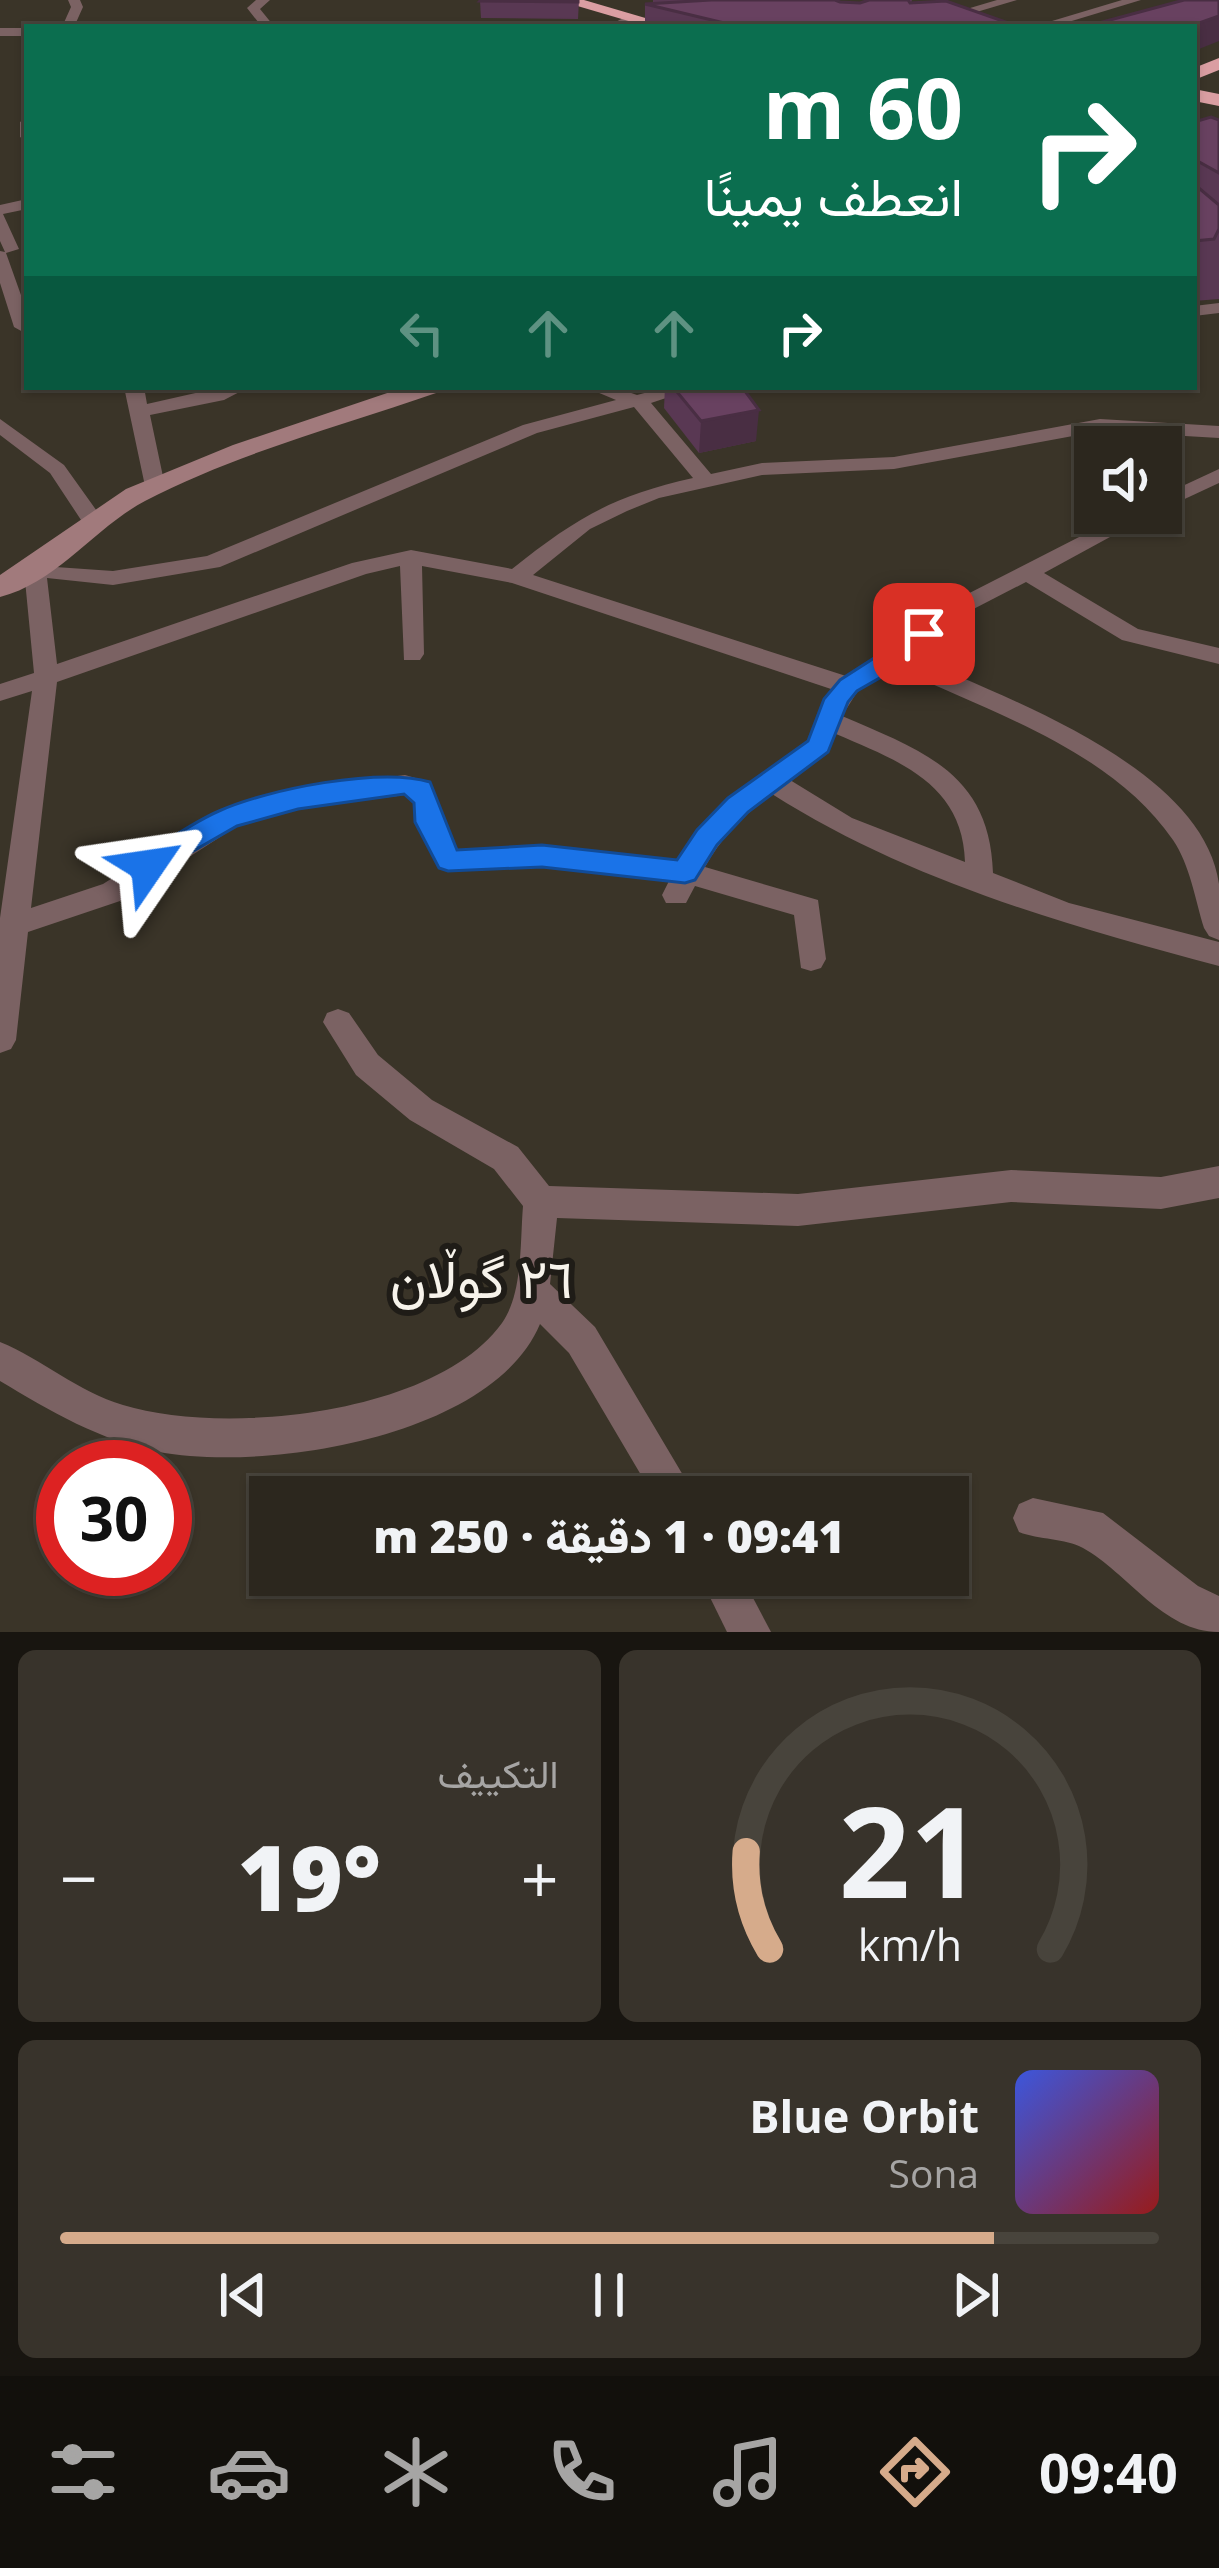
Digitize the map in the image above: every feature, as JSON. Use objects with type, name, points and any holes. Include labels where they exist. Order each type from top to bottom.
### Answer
[{"type":"highway","points":[[565,0],[656,24]]},
{"type":"highway","points":[[614,0],[693,23]]},
{"type":"main road","points":[[0,586],[35,570],[93,521],[155,486],[422,390]]},
{"type":"street","points":[[264,0],[253,8],[266,24]]},
{"type":"street","points":[[901,9],[939,24],[1012,0]]},
{"type":"street","points":[[1049,24],[1136,0]]},
{"type":"street","points":[[618,24],[631,18]]},
{"type":"street","points":[[0,214],[23,327]]},
{"type":"street","points":[[135,390],[155,486]]},
{"type":"street","points":[[139,411],[231,390]]},
{"type":"street","points":[[605,390],[640,401],[706,481]]},
{"type":"street","points":[[0,1040],[6,929],[46,675],[35,570],[113,578],[212,562],[530,429],[678,390]]},
{"type":"street","points":[[0,425],[57,469],[93,521]]},
{"type":"street","points":[[516,577],[582,524],[653,493],[706,481],[812,464],[894,464],[1100,425],[1219,432]]},
{"type":"street","points":[[1182,494],[1219,475]]},
{"type":"street","points":[[680,884],[707,838],[738,805],[819,746],[836,699],[848,686],[896,658],[952,611],[1101,534]]},
{"type":"street","points":[[411,557],[412,654]]},
{"type":"street","points":[[0,693],[360,568],[411,557],[516,577],[848,686]]},
{"type":"street","points":[[1026,572],[1130,635],[1219,656]]},
{"type":"street","points":[[896,658],[1113,763],[1158,799],[1187,838],[1219,928]]},
{"type":"street","points":[[831,722],[905,755],[953,791],[970,814],[978,842],[979,880]]},
{"type":"street","points":[[772,782],[842,825],[1064,914],[1219,954]]},
{"type":"street","points":[[6,929],[113,892],[229,818],[298,799],[405,784],[420,789],[428,803],[429,822],[448,861],[542,856],[808,908],[811,959]]},
{"type":"street","points":[[0,1360],[122,1425],[183,1438],[312,1431],[411,1408],[461,1387],[514,1338],[532,1291],[541,1202],[506,1158],[421,1110],[367,1065],[338,1022]]},
{"type":"street","points":[[541,1202],[798,1210],[1010,1186],[1161,1193],[1219,1182]]},
{"type":"street","points":[[532,1291],[582,1340],[663,1476]]},
{"type":"street","points":[[1034,1518],[1089,1527],[1183,1601],[1219,1617]]},
{"type":"street","points":[[730,1596],[750,1632]]},
{"type":"building","points":[[578,0],[578,2],[480,1]]},
{"type":"building","points":[[1184,0],[1219,0],[1219,16],[1196,24],[1095,24]]},
{"type":"building","points":[[946,1],[1011,24],[728,24],[645,4]]},
{"type":"building","points":[[1219,120],[1219,173],[1197,161],[1197,121]]},
{"type":"building","points":[[1197,187],[1219,205],[1214,239],[1197,241]]},
{"type":"building","points":[[675,390],[744,390],[759,410],[701,421]]},
{"type":"district","name":"٢٦ گوڵان","points":[[482,1277]]},
{"type":"route","points":[[148,866],[229,818],[298,799],[405,784],[420,789],[428,803],[429,822],[448,861],[542,856],[685,872],[707,838],[738,805],[819,746],[836,699],[848,686],[896,658],[924,634]]}]
